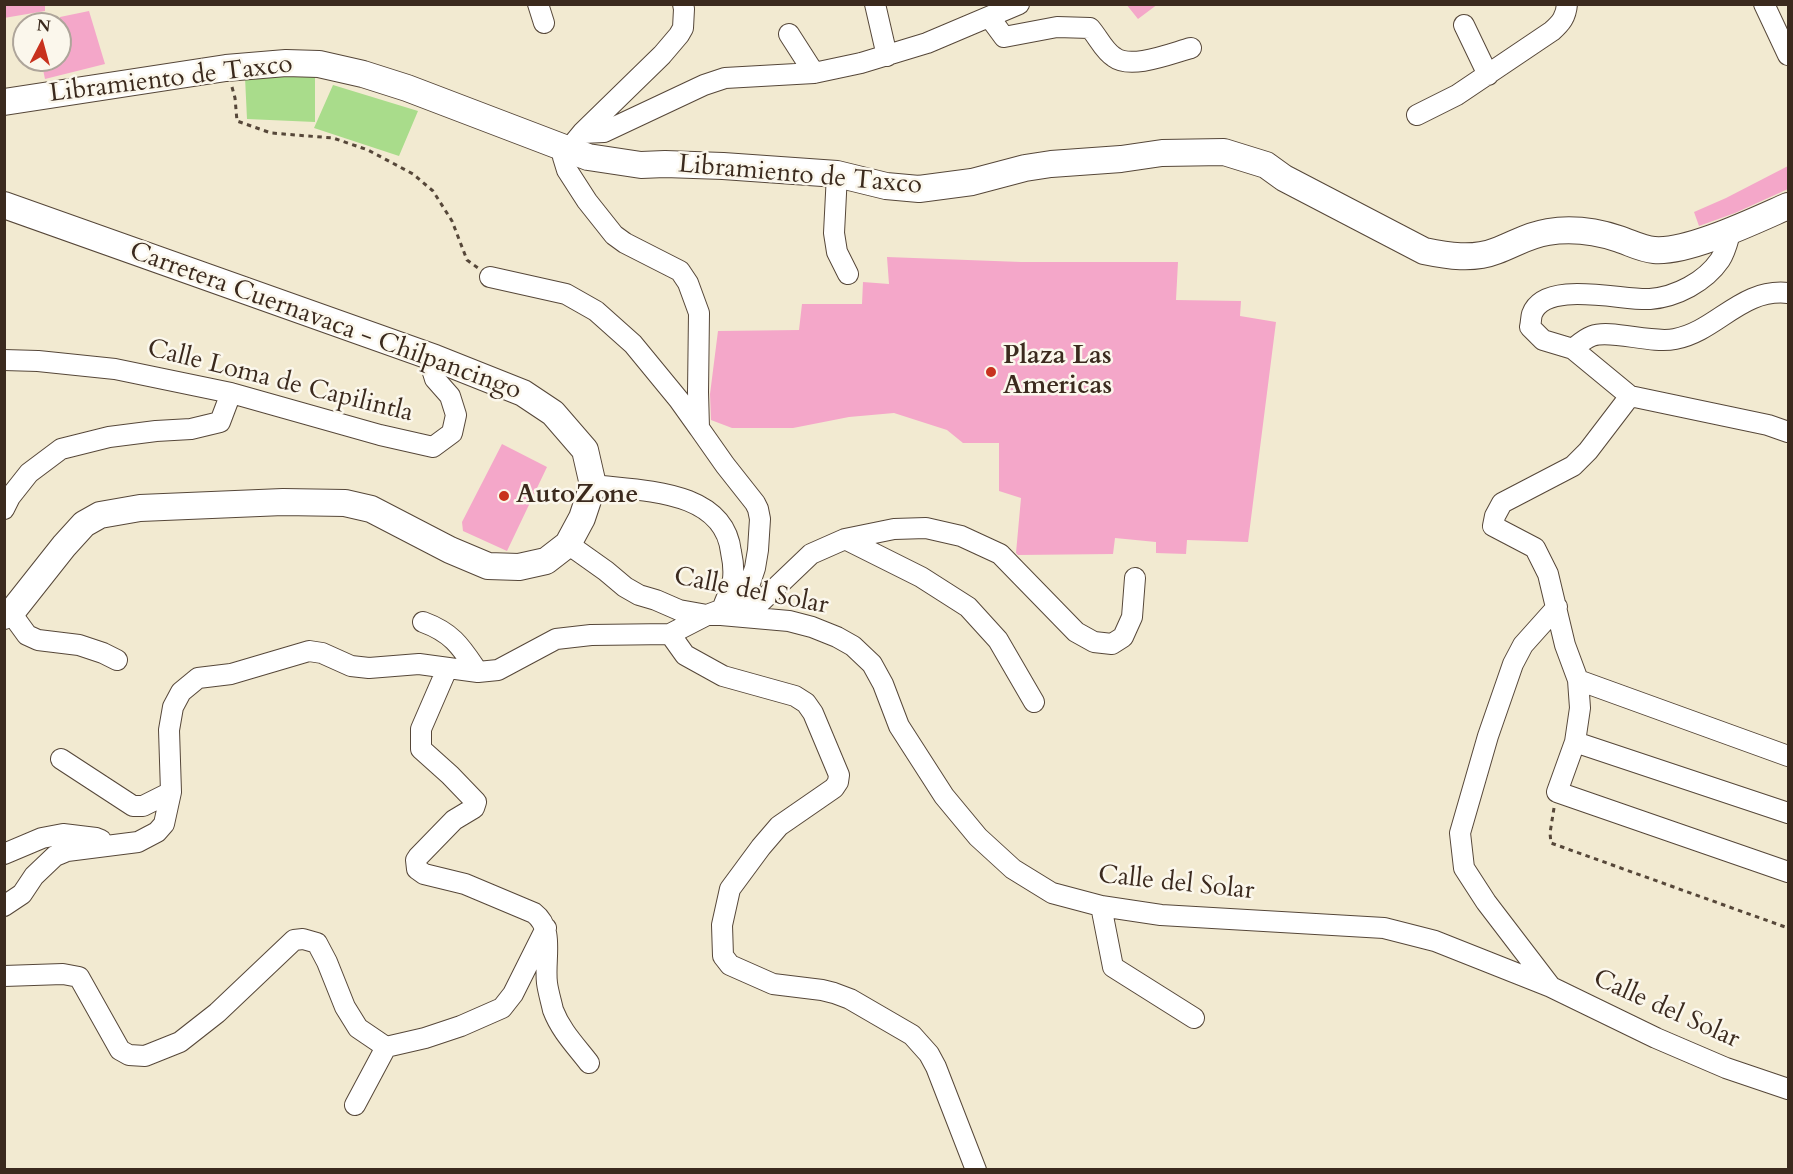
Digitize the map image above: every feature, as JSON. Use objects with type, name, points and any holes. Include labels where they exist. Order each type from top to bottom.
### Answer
[{"type":"main road","name":"Libramiento de Taxco","points":[[4,102],[226,68],[286,63],[320,64],[407,88],[575,141],[588,157],[641,165],[723,166],[837,174],[886,186],[919,189],[972,182],[1025,168],[1051,164],[1121,159],[1162,153],[1224,152],[1266,165],[1284,178],[1424,251],[1448,256],[1480,255],[1496,251],[1526,237],[1547,232],[1584,230],[1654,250],[1677,248],[1731,230],[1788,206]]},
{"type":"main road","name":"Carretera Cuernavaca - Chilpancingo","points":[[4,205],[428,356],[523,393],[553,413],[585,450],[593,485]]},
{"type":"main road","points":[[8,614],[84,524],[100,515],[140,508],[283,502],[345,502],[371,509],[450,550],[488,566],[519,567],[546,561],[567,544],[582,518],[593,485]]},
{"type":"street","points":[[682,4],[683,28],[679,35],[662,55],[575,141],[563,157],[567,170],[587,201],[614,235],[680,271],[693,295],[699,313],[699,428]]},
{"type":"street","points":[[575,141],[604,132],[704,85],[725,78],[814,73],[861,63],[927,44],[1019,4]]},
{"type":"street","points":[[1417,115],[1457,95],[1552,31],[1562,22],[1567,4]]},
{"type":"street","points":[[1764,4],[1788,55]]},
{"type":"street","points":[[871,8],[888,56]]},
{"type":"street","points":[[990,18],[1004,37],[1057,27],[1090,28],[1113,57],[1128,63],[1191,48]]},
{"type":"street","points":[[1464,25],[1488,75]]},
{"type":"street","points":[[789,34],[814,73]]},
{"type":"street","points":[[837,174],[834,234],[837,252],[848,274]]},
{"type":"street","points":[[1731,230],[1721,259],[1708,275],[1676,294],[1649,299],[1588,294],[1559,295],[1540,303],[1532,313],[1530,327],[1543,340],[1573,349],[1630,396],[1768,425],[1788,432]]},
{"type":"street","points":[[4,906],[22,894],[34,876],[55,856],[67,850],[138,842],[157,832],[164,824],[171,792],[169,730],[173,707],[181,692],[198,678],[231,674],[309,651],[322,653],[351,666],[369,668],[419,664],[478,672],[498,670],[556,639],[591,635],[670,634],[734,605],[748,589],[758,550],[760,519],[758,509],[680,400],[633,344],[596,310],[566,294],[490,278]]},
{"type":"street","points":[[1573,349],[1594,335],[1652,340],[1672,340],[1689,336],[1760,295],[1788,293]]},
{"type":"street","name":"Calle Loma de Capilintla","points":[[4,360],[115,369],[231,393],[369,432],[433,447],[452,434],[456,415],[450,396],[435,379],[428,356]]},
{"type":"street","points":[[4,509],[29,473],[61,449],[109,437],[191,429],[220,423],[231,393]]},
{"type":"street","points":[[1630,396],[1588,451],[1573,466],[1502,504],[1495,516],[1493,526],[1534,548],[1548,574],[1566,645],[1578,680],[1580,708],[1575,742],[1557,792],[1788,872]]},
{"type":"street","points":[[593,485],[683,498],[709,510],[724,526],[730,541],[734,568],[733,581],[715,613]]},
{"type":"street","points":[[745,618],[811,554],[845,539],[894,529],[926,528],[961,536],[1000,554],[1076,632],[1094,642],[1112,644],[1123,637],[1132,617],[1135,578]]},
{"type":"street","points":[[845,539],[921,577],[968,607],[998,640],[1034,702]]},
{"type":"street","name":"Calle del Solar","points":[[567,544],[625,587],[639,595],[679,610],[789,621],[837,637],[852,646],[872,664],[883,684],[899,726],[945,796],[978,837],[1013,869],[1052,893],[1101,906],[1161,915],[1384,928],[1435,941],[1551,987],[1726,1068],[1788,1089]]},
{"type":"street","points":[[1551,987],[1486,902],[1464,868],[1460,833],[1488,736],[1513,664],[1524,645],[1557,607]]},
{"type":"street","points":[[8,614],[27,635],[38,640],[79,645],[117,660]]},
{"type":"street","points":[[423,622],[440,628],[458,643],[478,672]]},
{"type":"street","points":[[670,634],[685,656],[723,676],[795,696],[806,703],[813,713],[839,775],[834,788],[779,826],[730,889],[722,925],[723,956],[730,965],[774,984],[828,992],[850,999],[912,1035],[929,1054],[936,1067],[975,1170]]},
{"type":"street","points":[[447,669],[421,729],[421,749],[476,802],[474,808],[454,820],[418,857],[417,869],[424,874],[465,884],[541,918],[546,928],[547,982],[553,1008],[561,1028],[589,1063]]},
{"type":"street","points":[[1578,680],[1788,756]]},
{"type":"street","points":[[1575,742],[1788,813]]},
{"type":"street","points":[[61,759],[133,806],[143,806],[171,792]]},
{"type":"street","points":[[4,854],[42,838],[63,834],[96,838],[112,844]]},
{"type":"street","points":[[1101,906],[1113,968],[1194,1018]]},
{"type":"street","points":[[4,976],[63,974],[79,977],[120,1050],[129,1055],[145,1056],[180,1042],[217,1013],[294,940],[303,939],[317,944],[327,962],[345,1007],[358,1028],[386,1047],[425,1038],[461,1026],[502,1008],[513,994],[546,928]]},
{"type":"street","points":[[355,1106],[386,1047]]},
{"type":"path","points":[[226,68],[235,98],[237,121],[271,133],[333,138],[368,150],[413,174],[433,191],[452,221],[467,260],[490,278]]},
{"type":"path","points":[[1557,792],[1550,833],[1551,843],[1788,928]]},
{"type":"green space","points":[[315,74],[315,122],[247,119],[245,77]]},
{"type":"green space","points":[[333,85],[418,111],[399,156],[314,128]]},
{"type":"building","points":[[4,4],[45,4],[45,11],[12,12],[12,17],[4,18]]},
{"type":"building","points":[[1126,4],[1158,4],[1138,19]]},
{"type":"building","points":[[89,11],[105,64],[45,79],[44,72],[72,72],[72,15]]},
{"type":"building","points":[[1788,166],[1788,189],[1735,213],[1699,226],[1694,212]]},
{"type":"building","name":"Plaza Las Americas","points":[[887,257],[1021,262],[1178,262],[1176,300],[1241,301],[1240,316],[1276,322],[1248,542],[1187,540],[1186,554],[1156,553],[1156,542],[1115,538],[1113,554],[1018,555],[1016,553],[1021,498],[999,491],[999,443],[963,443],[947,430],[894,413],[849,417],[793,428],[732,428],[711,420],[710,394],[718,331],[799,330],[802,304],[862,304],[863,282],[889,284]]},
{"type":"building","name":"AutoZone","points":[[502,444],[547,467],[507,551],[463,531],[462,522]]},
{"type":"place","name":"Plaza Las Americas","points":[[991,372]]},
{"type":"place","name":"AutoZone","points":[[504,496]]}]
